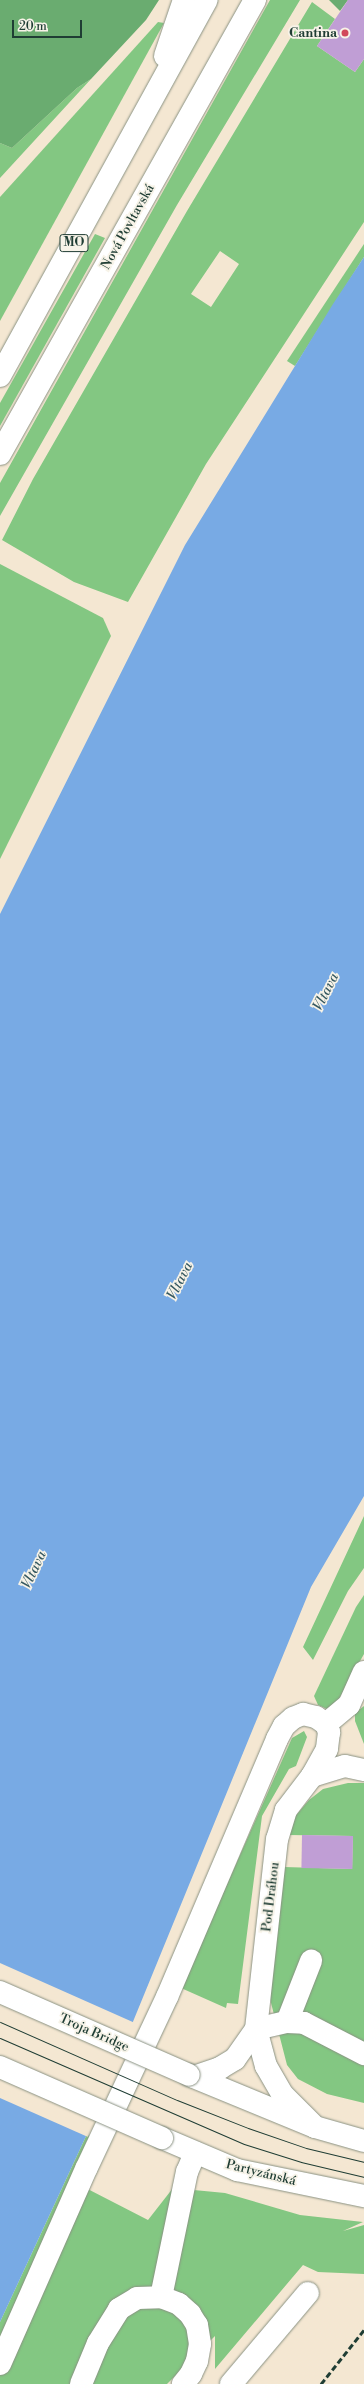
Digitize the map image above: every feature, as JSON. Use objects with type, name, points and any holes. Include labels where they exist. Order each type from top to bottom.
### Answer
[{"type":"main road","points":[[147,110],[184,0]]},
{"type":"main road","name":"MO","points":[[0,376],[207,0]]},
{"type":"main road","name":"Nová Povltavská","points":[[0,454],[255,0]]},
{"type":"main road","points":[[0,2364],[87,2167],[167,1997],[277,1739],[284,1726],[293,1718],[303,1714],[316,1717],[326,1724],[349,1705],[363,1676]]},
{"type":"main road","name":"Pod Dráhou","points":[[316,2127],[283,2095],[266,2066],[256,2029],[278,1839],[286,1810],[312,1776],[327,1749],[329,1732],[326,1724]]},
{"type":"main road","points":[[312,1776],[345,1766],[364,1770]]},
{"type":"main road","points":[[287,2022],[311,1961]]},
{"type":"main road","name":"Troja Bridge","points":[[0,1992],[191,2076]]},
{"type":"main road","points":[[256,2029],[287,2022],[304,2023],[364,2054]]},
{"type":"main road","name":"Pod Dráhou","points":[[191,2076],[220,2068],[235,2059],[256,2029]]},
{"type":"main road","name":"Partyzánská","points":[[0,2067],[237,2170],[364,2196]]},
{"type":"main road","points":[[191,2076],[316,2127],[364,2142]]},
{"type":"main road","points":[[161,2297],[187,2172],[195,2153]]},
{"type":"main road","points":[[231,2384],[308,2293]]},
{"type":"main road","points":[[81,2384],[98,2343],[119,2309],[137,2298],[161,2297],[179,2304],[190,2314],[198,2325],[200,2344],[197,2360],[191,2374],[183,2384]]},
{"type":"green space","points":[[0,0],[159,0],[146,20],[91,79],[77,88],[12,148],[0,143]]},
{"type":"green space","points":[[270,0],[300,0],[177,205],[0,516],[0,483]]},
{"type":"green space","points":[[329,0],[348,0],[340,11]]},
{"type":"green space","points":[[312,2],[335,19],[317,46],[355,72],[364,59],[364,222],[206,464],[128,602],[74,582],[2,540],[33,479],[187,211]],"holes":[[[220,251],[239,264],[211,307],[191,294]]]},
{"type":"green space","points":[[158,22],[164,23],[0,321],[0,197]]},
{"type":"green space","points":[[91,79],[0,178],[0,143],[12,148],[77,88]]},
{"type":"green space","points":[[95,234],[105,238],[0,426],[0,403]]},
{"type":"green space","points":[[364,244],[364,257],[295,366],[287,361]]},
{"type":"green space","points":[[0,564],[103,618],[111,636],[0,859]]},
{"type":"green space","points":[[364,1516],[364,1568],[348,1591],[313,1660],[303,1647]]},
{"type":"green space","points":[[364,1595],[364,1654],[335,1706],[327,1709],[318,1705],[314,1696],[356,1607]]},
{"type":"green space","points":[[364,1706],[364,1744],[355,1721],[355,1713]]},
{"type":"green space","points":[[304,1731],[307,1737],[296,1766],[289,1769],[262,1816],[238,2004],[227,2003],[226,2008],[181,1988],[292,1738]]},
{"type":"green space","points":[[348,1783],[364,1783],[364,2103],[327,2094],[298,2079],[287,2065],[270,1999],[284,1867],[352,1869],[353,1836],[289,1835],[292,1820],[309,1800],[323,1789]]},
{"type":"green space","points":[[87,2134],[95,2139],[76,2183],[148,2220],[173,2188],[225,2193],[300,2215],[363,2222],[343,2231],[364,2225],[364,2274],[318,2272],[303,2265],[215,2369],[215,2336],[167,2384],[0,2384],[0,2322]]},
{"type":"water","name":"Vltava","points":[[364,257],[364,1496],[311,1587],[87,2134],[0,2322],[0,914],[185,545],[333,304]]},
{"type":"pier","points":[[0,1963],[135,2023],[88,2137],[0,2098]]},
{"type":"building","name":"Cantina","points":[[348,0],[364,0],[364,59],[355,72],[317,46]]},
{"type":"building","points":[[302,1835],[353,1836],[352,1869],[301,1868]]},
{"type":"tram line","points":[[0,2022],[177,2100],[248,2128],[306,2148],[364,2162]]},
{"type":"tram line","points":[[0,2038],[244,2144],[301,2162],[364,2177]]},
{"type":"railway","points":[[321,2384],[364,2330]]},
{"type":"place","name":"Cantina","points":[[345,33]]}]
